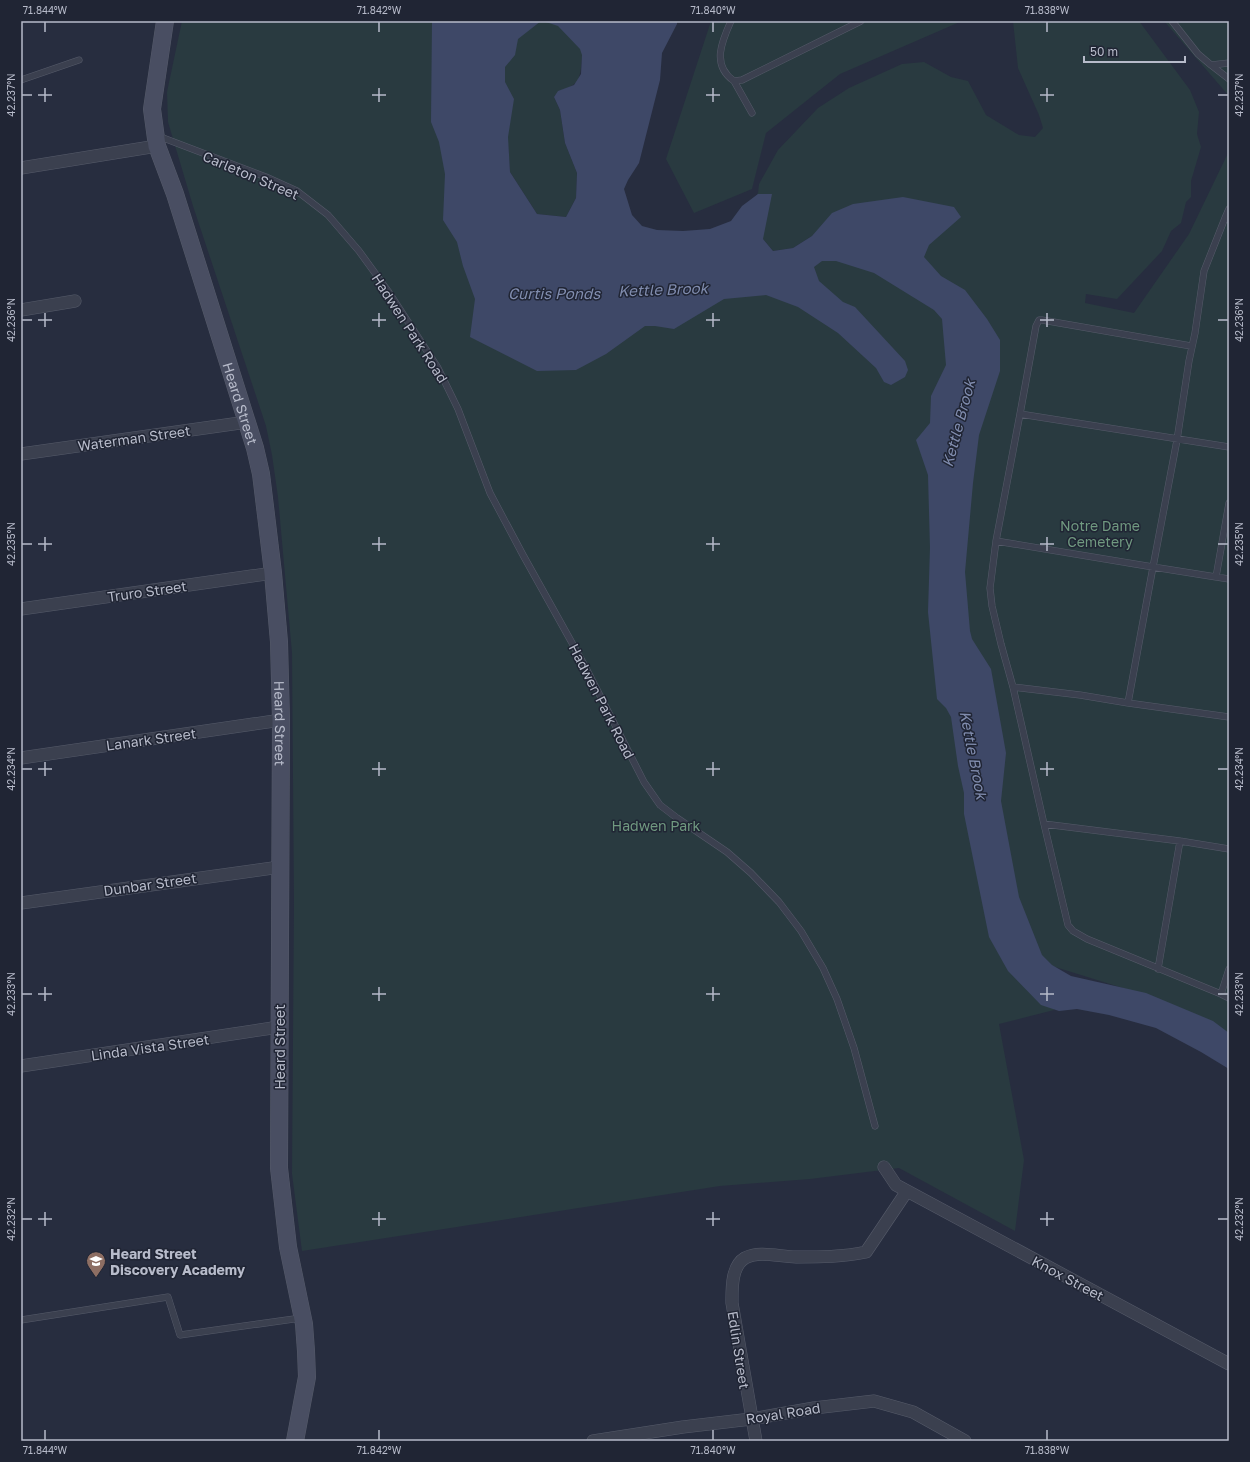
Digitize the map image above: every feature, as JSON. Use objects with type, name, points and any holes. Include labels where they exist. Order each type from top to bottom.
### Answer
[{"type":"street","name":"Heard Street","points":[[165,21],[152,109],[156,140],[175,194],[247,422],[261,474],[273,572],[279,642],[281,720],[279,1168],[288,1247],[302,1318],[306,1350],[307,1378],[295,1441]]},
{"type":"street","points":[[21,168],[156,140]]},
{"type":"street","points":[[21,310],[75,301]]},
{"type":"street","name":"Waterman Street","points":[[21,454],[247,422]]},
{"type":"street","name":"Truro Street","points":[[21,609],[273,572]]},
{"type":"street","name":"Lanark Street","points":[[21,758],[281,720]]},
{"type":"street","name":"Dunbar Street","points":[[21,903],[280,867]]},
{"type":"street","name":"Linda Vista Street","points":[[21,1066],[279,1027]]},
{"type":"street","name":"Knox Street","points":[[884,1167],[896,1185],[1229,1364]]},
{"type":"street","name":"Edlin Street","points":[[756,1441],[732,1303],[732,1283],[736,1269],[744,1259],[762,1254],[824,1257],[849,1256],[866,1252],[908,1191]]},
{"type":"street","name":"Royal Road","points":[[593,1441],[683,1427],[751,1419],[814,1408],[874,1401],[913,1412],[965,1441]]},
{"type":"lane","points":[[731,21],[722,41],[720,57],[724,70],[734,81],[752,113]]},
{"type":"lane","points":[[734,81],[742,80],[861,21]]},
{"type":"lane","points":[[1172,21],[1198,54],[1229,79]]},
{"type":"lane","points":[[21,80],[79,60]]},
{"type":"lane","points":[[1211,65],[1229,63]]},
{"type":"lane","name":"Carleton Street","points":[[156,140],[266,178],[297,191],[328,215],[355,246]]},
{"type":"lane","points":[[1128,703],[1177,440],[1204,271],[1227,219],[1229,209]]},
{"type":"lane","name":"Hadwen Park Road","points":[[355,246],[388,291],[438,368],[458,409],[490,493],[523,556],[586,668],[644,782],[660,805],[727,852],[774,897],[801,931],[823,968],[837,999],[854,1048],[875,1126]]},
{"type":"lane","points":[[1191,346],[1039,320],[1036,326],[996,541],[990,588],[992,606],[1013,687],[1068,925],[1074,931],[1087,939],[1229,998]]},
{"type":"lane","points":[[1020,414],[1229,447]]},
{"type":"lane","points":[[1216,578],[1229,503]]},
{"type":"lane","points":[[996,541],[1229,579]]},
{"type":"lane","points":[[1013,687],[1080,695],[1229,717]]},
{"type":"lane","points":[[1044,824],[1180,841],[1229,849]]},
{"type":"lane","points":[[1158,969],[1180,841]]},
{"type":"lane","points":[[1221,994],[1229,969]]},
{"type":"lane","points":[[21,1320],[168,1297],[180,1335],[302,1318]]},
{"type":"green space","name":"Hadwen Park","points":[[182,21],[652,21],[582,58],[580,73],[576,83],[560,91],[554,97],[560,110],[565,143],[577,173],[576,198],[566,217],[537,214],[510,172],[508,145],[508,214],[700,235],[732,222],[753,201],[758,193],[759,184],[778,150],[818,108],[849,88],[902,64],[924,62],[951,77],[968,81],[986,115],[1019,135],[1035,137],[1043,128],[1039,115],[1018,68],[1013,21],[1139,21],[1190,90],[1199,112],[1197,134],[1201,147],[1191,181],[1191,197],[1186,202],[1181,223],[1171,231],[1162,251],[1117,299],[1086,294],[1085,303],[1134,313],[1189,234],[1229,151],[1229,1040],[1126,989],[1052,966],[1054,1010],[999,1024],[1024,1160],[1015,1231],[899,1168],[810,1179],[720,1186],[302,1251],[292,1174],[294,903],[292,653],[278,497],[266,426],[193,206],[168,122],[167,92]],"holes":[[[812,236],[778,275],[763,239],[773,251],[793,248]]]},
{"type":"green space","points":[[711,21],[962,21],[840,74],[766,133],[752,189],[694,213],[666,159]]},
{"type":"green space","points":[[1164,21],[1229,21],[1229,96]]},
{"type":"water","points":[[432,21],[541,21],[518,39],[515,55],[505,67],[505,82],[514,99],[508,137],[510,172],[537,214],[566,217],[576,198],[577,173],[565,143],[560,110],[554,97],[558,91],[574,85],[581,74],[582,55],[580,49],[558,26],[543,21],[677,21],[677,24],[662,53],[660,80],[639,163],[624,189],[632,215],[642,226],[657,230],[683,231],[710,229],[731,221],[742,206],[758,194],[772,194],[763,239],[773,251],[793,248],[812,236],[832,213],[853,204],[903,197],[954,207],[961,217],[929,245],[924,257],[941,276],[965,290],[987,319],[1000,340],[1000,371],[979,435],[965,572],[970,631],[972,639],[991,669],[1006,753],[1001,801],[1019,897],[1042,955],[1052,965],[1071,976],[1146,993],[1213,1021],[1229,1033],[1229,1069],[1156,1028],[1109,1015],[1077,1009],[1059,1011],[1041,1005],[1008,971],[989,937],[964,814],[964,793],[958,766],[951,717],[946,708],[937,699],[928,612],[930,548],[928,475],[916,440],[930,423],[931,396],[946,365],[942,319],[934,310],[874,273],[836,261],[822,261],[814,267],[819,281],[843,302],[855,307],[905,361],[908,370],[905,377],[891,385],[884,382],[876,368],[838,333],[798,307],[766,295],[724,299],[674,329],[645,326],[606,354],[576,370],[537,371],[470,337],[475,299],[463,266],[457,242],[443,220],[445,174],[439,142],[431,122]]},
{"type":"place","name":"Heard Street Discovery Academy","points":[[96,1278]]},
{"type":"water label","name":"Kettle Brook","points":[[663,289]]},
{"type":"water label","name":"Curtis Ponds","points":[[554,293]]},
{"type":"water label","name":"Kettle Brook","points":[[958,423]]},
{"type":"water label","name":"Kettle Brook","points":[[974,755]]},
{"type":"park label","name":"Notre Dame Cemetery","points":[[1100,534]]}]
